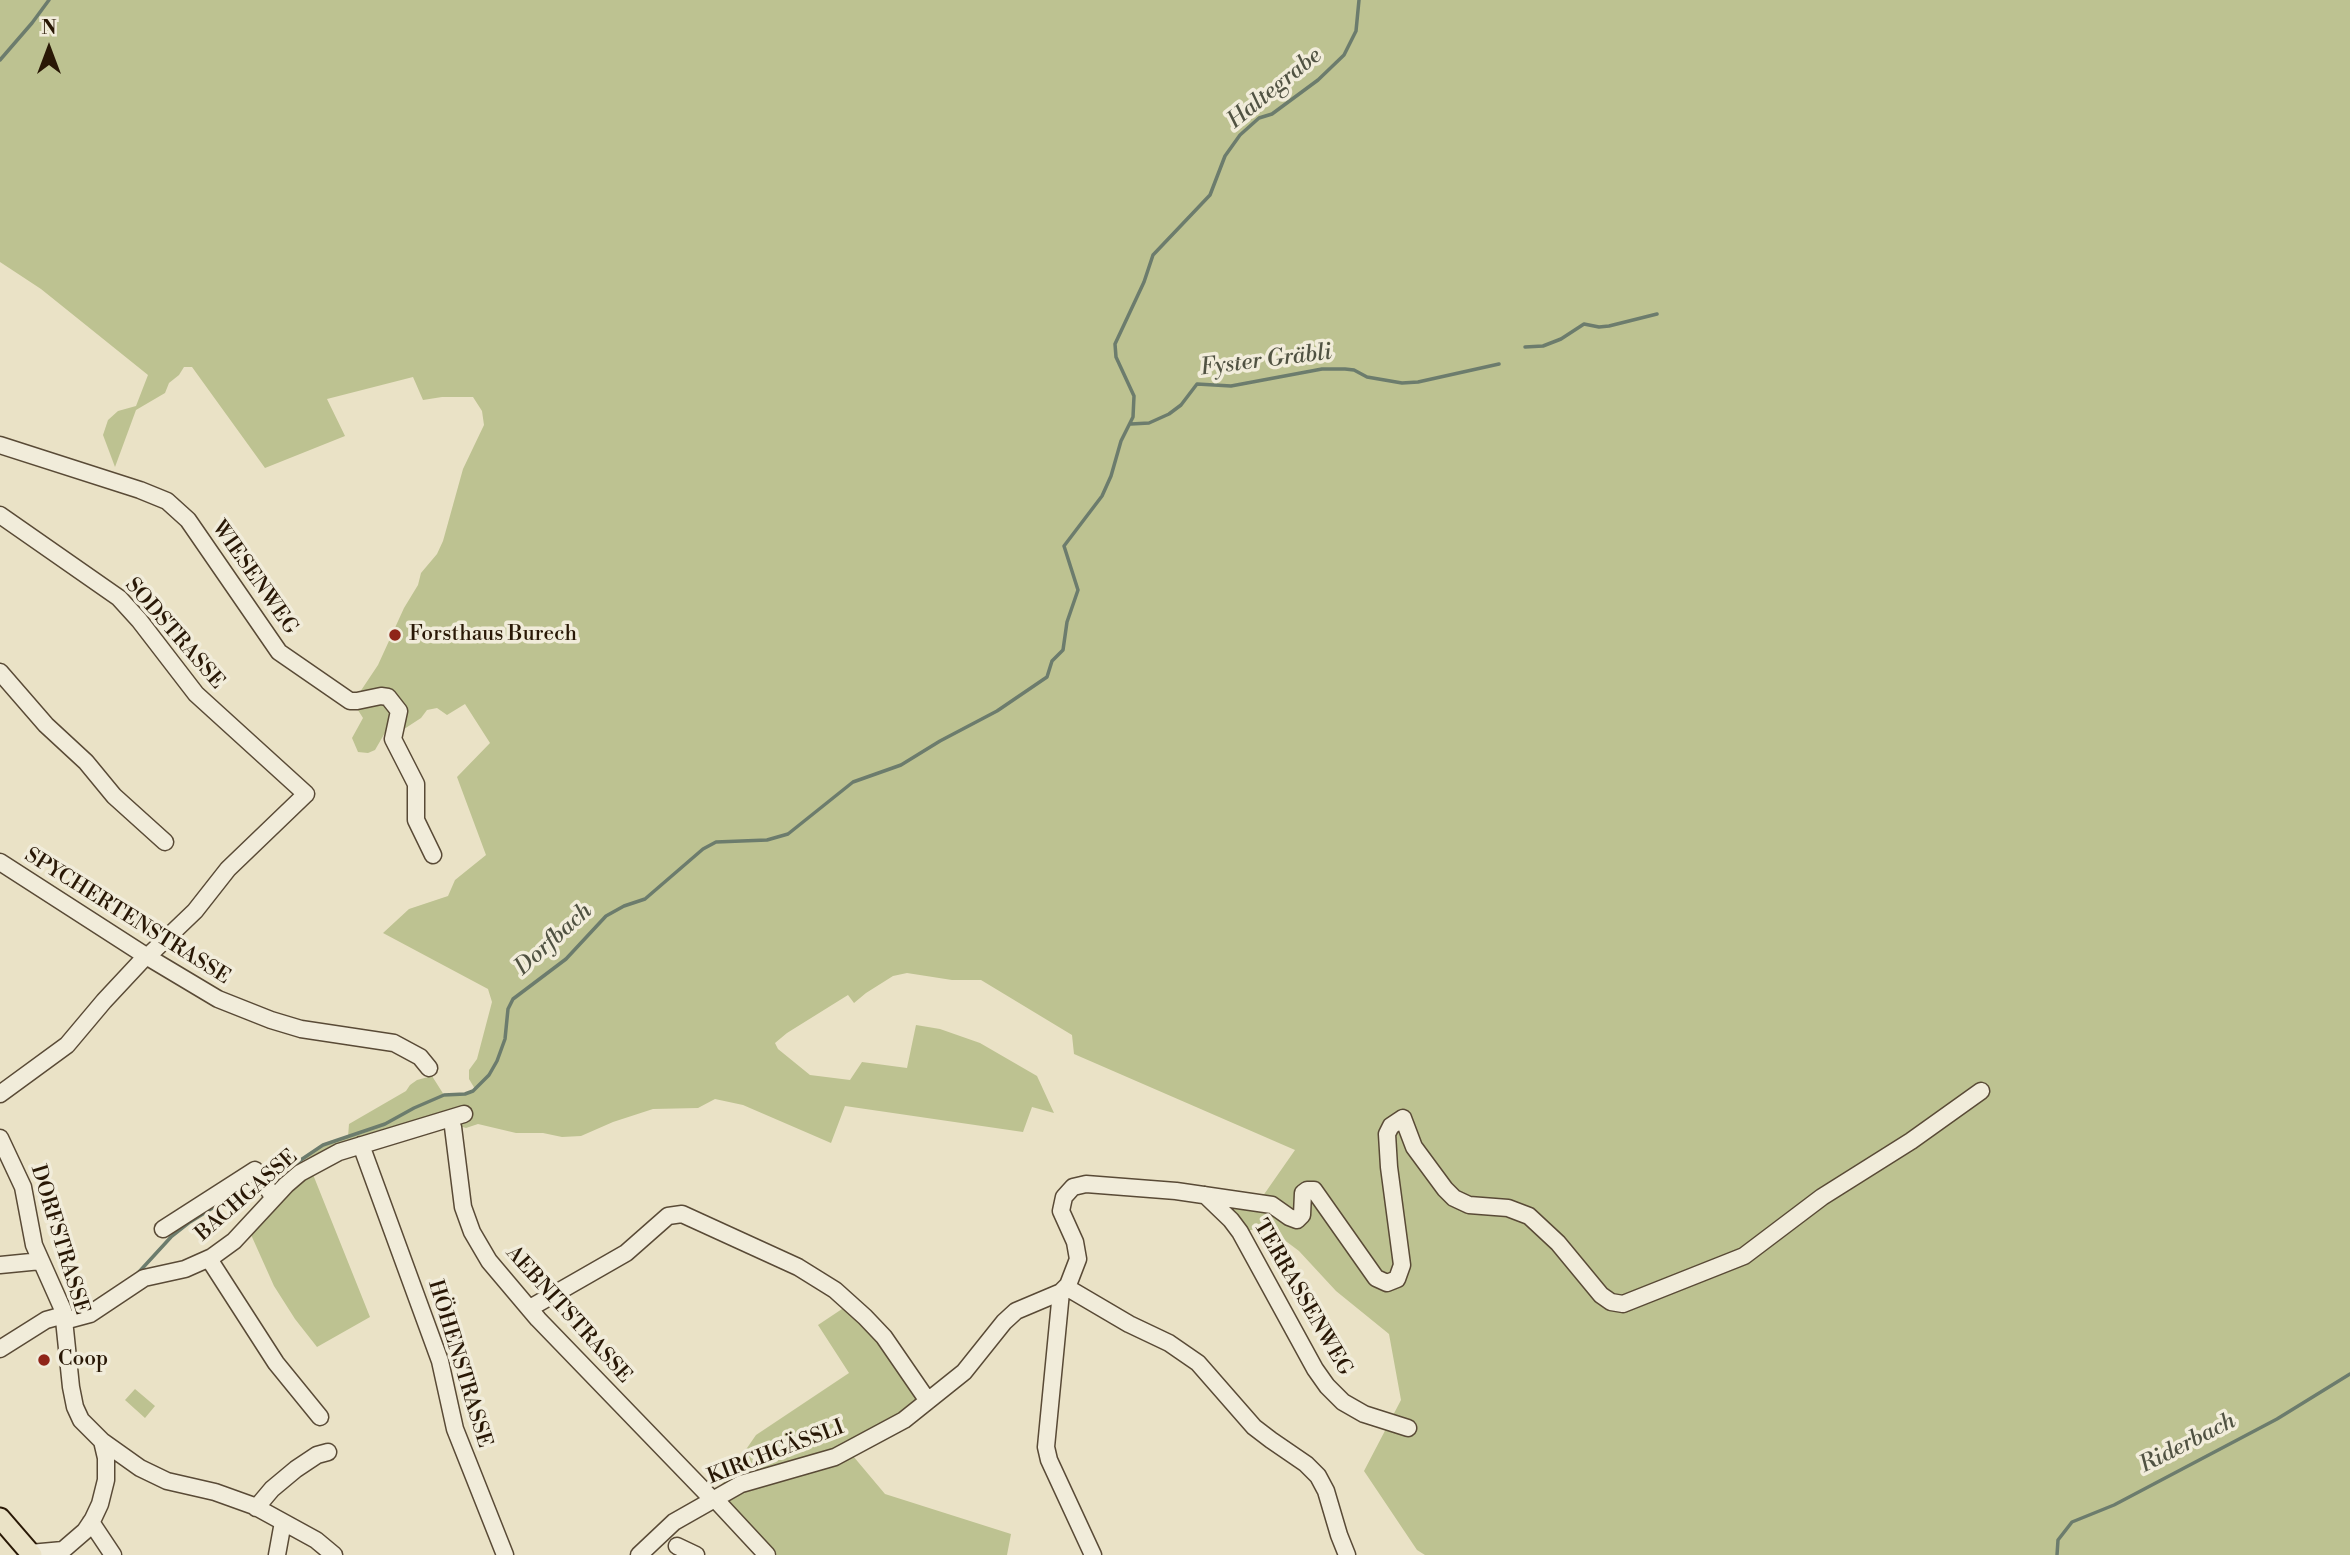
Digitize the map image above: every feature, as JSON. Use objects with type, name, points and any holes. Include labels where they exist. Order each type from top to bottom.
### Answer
[{"type":"main road","points":[[0,1518],[31,1554]]},
{"type":"street","name":"WIESENWEG","points":[[0,445],[167,501],[188,520],[279,652],[350,701],[388,697],[399,711],[393,739],[416,784],[416,820],[433,855]]},
{"type":"street","name":"SODSTRASSE","points":[[0,515],[119,598],[196,694],[306,794],[299,804],[224,873],[195,911],[147,956]]},
{"type":"street","points":[[0,672],[46,725],[86,762],[114,796],[165,842]]},
{"type":"street","name":"SPYCHERTENSTRASSE","points":[[0,862],[207,993],[239,1008],[301,1029],[394,1043],[420,1057],[429,1068]]},
{"type":"street","points":[[0,1094],[67,1045],[147,956]]},
{"type":"street","points":[[1093,1555],[1049,1460],[1046,1447],[1064,1289],[1078,1259],[1075,1242],[1065,1223],[1062,1207],[1064,1197],[1073,1187],[1086,1184],[1205,1195],[1276,1206],[1297,1220],[1302,1215],[1303,1193],[1314,1190],[1376,1278],[1384,1282],[1394,1280],[1401,1270],[1401,1251],[1387,1133],[1391,1126],[1403,1118],[1414,1147],[1454,1198],[1469,1205],[1508,1208],[1529,1216],[1558,1242],[1601,1295],[1611,1302],[1623,1304],[1744,1256],[1822,1197],[1911,1141],[1981,1091]]},
{"type":"street","name":"BACHGASSE","points":[[0,1349],[46,1320],[90,1314],[144,1278],[185,1269],[209,1259],[234,1241],[264,1183],[300,1173],[338,1152],[361,1144],[464,1114]]},
{"type":"street","name":"AEBNITSTRASSE","points":[[453,1127],[463,1207],[472,1232],[489,1261],[530,1308],[767,1555]]},
{"type":"street","name":"DORFSTRASSE","points":[[0,1138],[23,1187],[34,1245],[60,1301],[75,1407],[81,1420],[102,1441],[141,1468],[167,1481],[215,1492],[256,1507],[316,1540],[334,1555]]},
{"type":"street","name":"HÖHENSTRASSE","points":[[361,1144],[440,1361],[455,1429],[505,1555]]},
{"type":"street","points":[[163,1229],[264,1183]]},
{"type":"street","name":"TERRASSENWEG","points":[[1205,1195],[1231,1220],[1245,1240],[1315,1369],[1327,1385],[1343,1402],[1364,1414],[1408,1428]]},
{"type":"street","points":[[530,1308],[626,1252],[668,1216],[682,1214],[798,1267],[835,1290],[884,1337],[928,1401]]},
{"type":"street","points":[[209,1259],[276,1363],[320,1417]]},
{"type":"street","points":[[0,1265],[41,1261]]},
{"type":"street","points":[[1064,1289],[1169,1343],[1198,1363],[1254,1427],[1306,1464],[1318,1476],[1326,1491],[1347,1555]]},
{"type":"street","name":"KIRCHGÄSSLI","points":[[639,1555],[674,1522],[713,1499],[752,1480],[835,1457],[904,1420],[964,1372],[1016,1311],[1064,1289]]},
{"type":"street","points":[[31,1554],[63,1550],[85,1531],[91,1522],[100,1504],[106,1480],[106,1458],[102,1441]]},
{"type":"street","points":[[256,1507],[296,1469],[320,1453],[328,1452]]},
{"type":"street","points":[[91,1522],[113,1555]]},
{"type":"street","points":[[277,1555],[283,1522]]},
{"type":"street","points":[[677,1546],[696,1555]]},
{"type":"green space","points":[[0,0],[2350,0],[2350,1555],[1425,1555],[1417,1550],[1364,1471],[1401,1400],[1389,1334],[1336,1291],[1299,1251],[1275,1233],[1257,1229],[1240,1232],[1218,1207],[1258,1203],[1295,1150],[1074,1054],[1072,1035],[981,980],[952,980],[907,973],[893,976],[854,1003],[848,995],[775,1043],[778,1049],[810,1075],[850,1080],[862,1062],[907,1068],[916,1025],[940,1029],[980,1043],[1037,1076],[1054,1113],[1032,1107],[1023,1132],[845,1106],[831,1143],[743,1105],[715,1099],[698,1108],[653,1109],[581,1136],[516,1133],[478,1124],[466,1128],[456,1125],[332,1147],[289,1167],[323,1145],[348,1137],[349,1124],[406,1091],[417,1080],[432,1076],[444,1095],[465,1094],[475,1089],[469,1079],[469,1070],[477,1059],[492,1002],[488,989],[383,933],[409,909],[448,896],[455,880],[486,855],[457,777],[490,743],[465,704],[447,715],[437,708],[427,710],[421,718],[398,733],[386,731],[375,750],[368,753],[358,752],[352,738],[363,718],[356,707],[356,698],[378,665],[404,608],[418,585],[421,573],[437,554],[443,541],[463,469],[484,425],[482,411],[473,397],[423,400],[413,377],[327,399],[345,436],[265,468],[192,367],[184,367],[169,383],[165,393],[136,410],[115,467],[103,435],[108,420],[118,411],[136,406],[148,375],[41,289],[0,262]]},
{"type":"green space","points":[[310,1167],[370,1317],[317,1347],[274,1286],[248,1228]]},
{"type":"green space","points":[[851,1303],[928,1401],[848,1450],[885,1494],[1011,1534],[1007,1555],[777,1555],[718,1490],[756,1435],[849,1373],[818,1325]]},
{"type":"green space","points":[[135,1389],[155,1406],[145,1418],[125,1400]]},
{"type":"waterway","points":[[0,60],[49,0]]},
{"type":"waterway","name":"Dorfbach","points":[[268,1182],[323,1145],[385,1124],[444,1095],[473,1091],[489,1075],[497,1061],[505,1039],[508,1009],[513,999],[566,959],[606,916],[645,899],[703,849],[716,842],[767,840],[788,834],[853,782],[901,765],[997,711],[1047,677],[1052,661],[1063,650],[1067,622],[1078,590],[1064,546],[1102,496],[1121,441],[1133,417],[1134,396],[1116,357],[1115,344],[1144,282],[1153,255],[1210,195],[1225,156],[1240,135],[1259,118],[1272,114],[1318,80],[1344,55],[1356,31],[1359,0]]},
{"type":"waterway","name":"Fyster Gräbli","points":[[1525,347],[1543,346],[1561,339],[1584,324],[1609,326],[1657,314]]},
{"type":"waterway","name":"Fyster Gräbli","points":[[1131,424],[1149,423],[1169,414],[1181,405],[1197,384],[1231,386],[1322,369],[1354,370],[1367,377],[1402,383],[1418,382],[1499,364]]},
{"type":"waterway","name":"Dorfbach","points":[[138,1273],[171,1237],[190,1222],[214,1207],[261,1186]]},
{"type":"waterway","name":"Riderbach","points":[[2057,1555],[2058,1540],[2072,1522],[2114,1505],[2277,1419],[2350,1374]]},
{"type":"place","name":"Forsthaus Burech","points":[[395,635]]},
{"type":"place","name":"Coop","points":[[44,1360]]},
{"type":"water label","name":"Haltegrabe","points":[[1275,89]]}]
